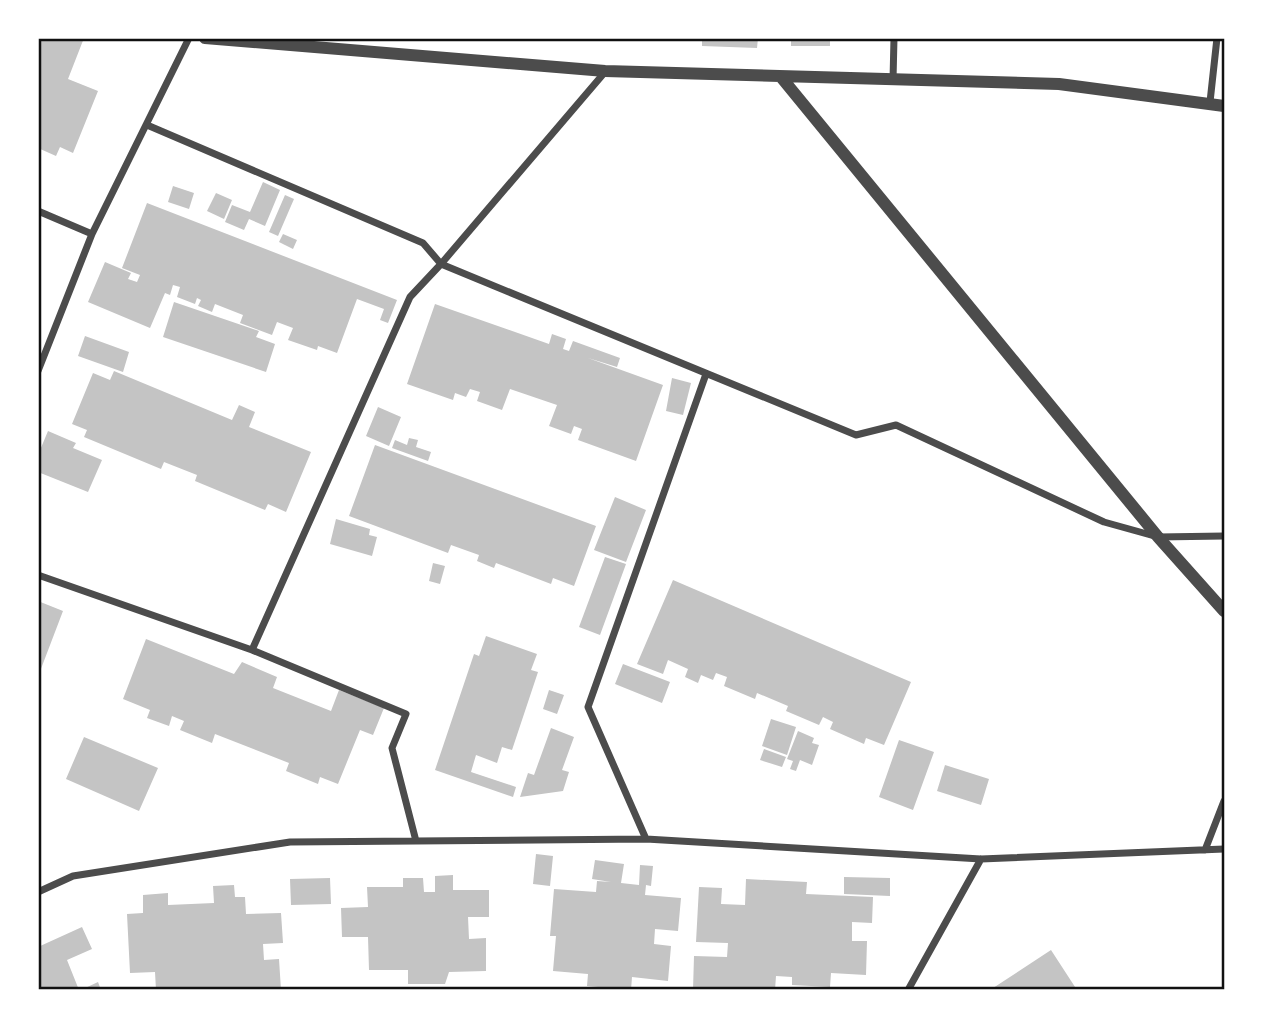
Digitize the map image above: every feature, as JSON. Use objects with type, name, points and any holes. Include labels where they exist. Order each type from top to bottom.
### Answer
[{"type":"street","points":[[38,371],[92,234],[189,38]]},
{"type":"street","points":[[205,38],[605,71],[1059,84],[1210,102],[1224,106]]},
{"type":"street","points":[[893,80],[894,38]]},
{"type":"street","points":[[1210,102],[1217,38]]},
{"type":"street","points":[[252,650],[410,297],[605,71]]},
{"type":"street","points":[[781,77],[1158,537],[1224,611]]},
{"type":"street","points":[[146,125],[423,243],[441,264],[856,435],[896,425],[1104,522],[1158,537],[1224,536]]},
{"type":"street","points":[[38,211],[92,234]]},
{"type":"street","points":[[646,839],[588,707],[706,374]]},
{"type":"street","points":[[38,575],[252,650],[405,714],[392,748],[416,841]]},
{"type":"street","points":[[1205,850],[1224,801]]},
{"type":"street","points":[[38,892],[73,876],[290,842],[646,839],[981,859],[1224,849]]},
{"type":"street","points":[[908,989],[981,859]]},
{"type":"building","points":[[38,38],[84,38],[68,79],[98,91],[73,153],[60,147],[56,156],[38,148]]},
{"type":"building","points":[[702,38],[758,38],[757,48],[702,46]]},
{"type":"building","points":[[791,38],[830,38],[830,46],[791,46]]},
{"type":"building","points":[[263,182],[280,190],[265,226],[249,219],[244,230],[225,222],[232,205],[250,212]]},
{"type":"building","points":[[173,186],[194,193],[189,209],[168,202]]},
{"type":"building","points":[[216,193],[232,200],[224,219],[207,211]]},
{"type":"building","points":[[285,195],[294,199],[278,236],[269,232]]},
{"type":"building","points":[[147,203],[397,300],[388,323],[380,320],[384,309],[357,299],[337,353],[318,346],[317,350],[288,340],[293,328],[277,322],[272,335],[240,323],[243,315],[215,304],[212,312],[198,306],[201,300],[197,298],[195,304],[177,297],[180,287],[173,285],[170,295],[165,293],[150,328],[88,302],[105,262],[131,273],[128,279],[137,282],[140,275],[122,268]]},
{"type":"building","points":[[283,234],[297,240],[293,249],[279,242]]},
{"type":"building","points":[[174,302],[259,331],[256,337],[275,344],[266,372],[163,337]]},
{"type":"building","points":[[435,304],[549,344],[552,334],[566,339],[563,349],[569,351],[573,341],[620,358],[617,367],[588,358],[663,385],[636,461],[578,440],[582,429],[574,426],[571,434],[549,426],[557,405],[510,389],[502,410],[477,401],[480,392],[470,389],[466,397],[455,393],[453,400],[407,384]]},
{"type":"building","points":[[85,336],[129,352],[123,372],[78,356]]},
{"type":"building","points":[[114,371],[232,420],[239,405],[255,412],[249,427],[311,452],[286,512],[268,504],[265,510],[195,481],[197,475],[164,462],[161,469],[84,437],[87,430],[72,424],[93,373],[110,380]]},
{"type":"building","points":[[672,378],[691,383],[683,415],[666,411]]},
{"type":"building","points":[[378,407],[401,417],[389,446],[366,436]]},
{"type":"building","points":[[48,431],[76,443],[73,448],[102,460],[88,492],[38,472],[38,455]]},
{"type":"building","points":[[409,438],[418,440],[416,447],[431,452],[428,461],[392,448],[395,440],[407,445]]},
{"type":"building","points":[[375,445],[596,526],[574,586],[553,578],[551,584],[496,563],[494,568],[477,561],[479,555],[451,545],[448,553],[349,516]]},
{"type":"building","points":[[615,497],[646,510],[626,562],[594,550]]},
{"type":"building","points":[[336,519],[370,529],[369,535],[377,537],[372,556],[330,544]]},
{"type":"building","points":[[605,557],[626,564],[600,635],[579,627]]},
{"type":"building","points":[[433,563],[445,566],[440,584],[429,581]]},
{"type":"building","points":[[673,580],[911,682],[884,745],[866,738],[864,744],[830,729],[833,722],[823,717],[819,725],[786,711],[788,706],[757,693],[755,699],[724,686],[727,677],[716,673],[713,680],[701,675],[698,683],[685,677],[688,669],[668,660],[663,674],[637,664]]},
{"type":"building","points":[[38,601],[63,611],[39,674],[38,674]]},
{"type":"building","points":[[486,636],[537,654],[531,670],[538,672],[512,750],[502,747],[497,763],[476,755],[471,772],[516,787],[513,797],[435,770],[474,654],[479,656]]},
{"type":"building","points":[[146,639],[234,674],[242,662],[277,677],[273,688],[331,711],[339,690],[384,708],[373,735],[360,730],[338,784],[320,777],[318,784],[286,771],[289,763],[215,734],[212,743],[180,730],[184,721],[172,716],[169,726],[147,718],[150,710],[123,699]]},
{"type":"building","points":[[623,664],[670,682],[662,703],[615,684]]},
{"type":"building","points":[[549,690],[564,695],[557,714],[543,709]]},
{"type":"building","points":[[771,719],[796,727],[787,755],[762,746]]},
{"type":"building","points":[[551,728],[574,737],[562,770],[569,772],[563,791],[520,797],[528,773],[534,775]]},
{"type":"building","points":[[798,731],[814,738],[812,743],[819,745],[812,765],[800,760],[796,771],[790,769],[793,761],[787,759]]},
{"type":"building","points":[[84,737],[158,768],[139,811],[66,779]]},
{"type":"building","points":[[899,740],[934,752],[913,810],[879,797]]},
{"type":"building","points":[[764,749],[786,757],[782,767],[760,760]]},
{"type":"building","points":[[945,765],[989,779],[981,805],[937,791]]},
{"type":"building","points":[[536,854],[553,856],[550,886],[533,884]]},
{"type":"building","points":[[595,860],[624,864],[621,883],[639,885],[640,865],[653,866],[651,886],[646,885],[645,895],[681,898],[678,931],[655,929],[654,944],[671,946],[668,981],[632,977],[631,990],[587,986],[588,974],[553,971],[556,936],[550,936],[554,889],[596,892],[597,881],[611,882],[592,879]]},
{"type":"building","points":[[453,875],[453,890],[489,890],[489,917],[468,917],[469,939],[486,938],[486,971],[449,972],[445,984],[408,984],[408,970],[369,970],[368,937],[342,937],[341,908],[368,907],[367,887],[403,887],[403,878],[423,878],[424,892],[435,892],[435,876]]},
{"type":"building","points":[[844,877],[890,878],[890,896],[844,894]]},
{"type":"building","points":[[330,878],[331,904],[291,905],[290,879]]},
{"type":"building","points":[[746,879],[807,882],[806,894],[873,897],[872,923],[852,922],[852,941],[867,941],[866,975],[831,973],[830,987],[792,985],[792,977],[776,976],[775,990],[693,990],[694,956],[727,957],[728,943],[696,942],[699,887],[722,888],[721,904],[745,905]]},
{"type":"building","points":[[234,885],[235,897],[245,897],[246,914],[281,913],[283,943],[263,944],[264,960],[279,959],[281,990],[156,990],[155,972],[130,973],[127,914],[143,913],[143,895],[168,893],[168,905],[214,903],[213,886]]},
{"type":"building","points":[[82,927],[92,949],[67,960],[79,990],[38,990],[38,947]]},
{"type":"building","points":[[1051,950],[1077,990],[990,990]]},
{"type":"building","points":[[98,982],[101,990],[81,990]]}]
